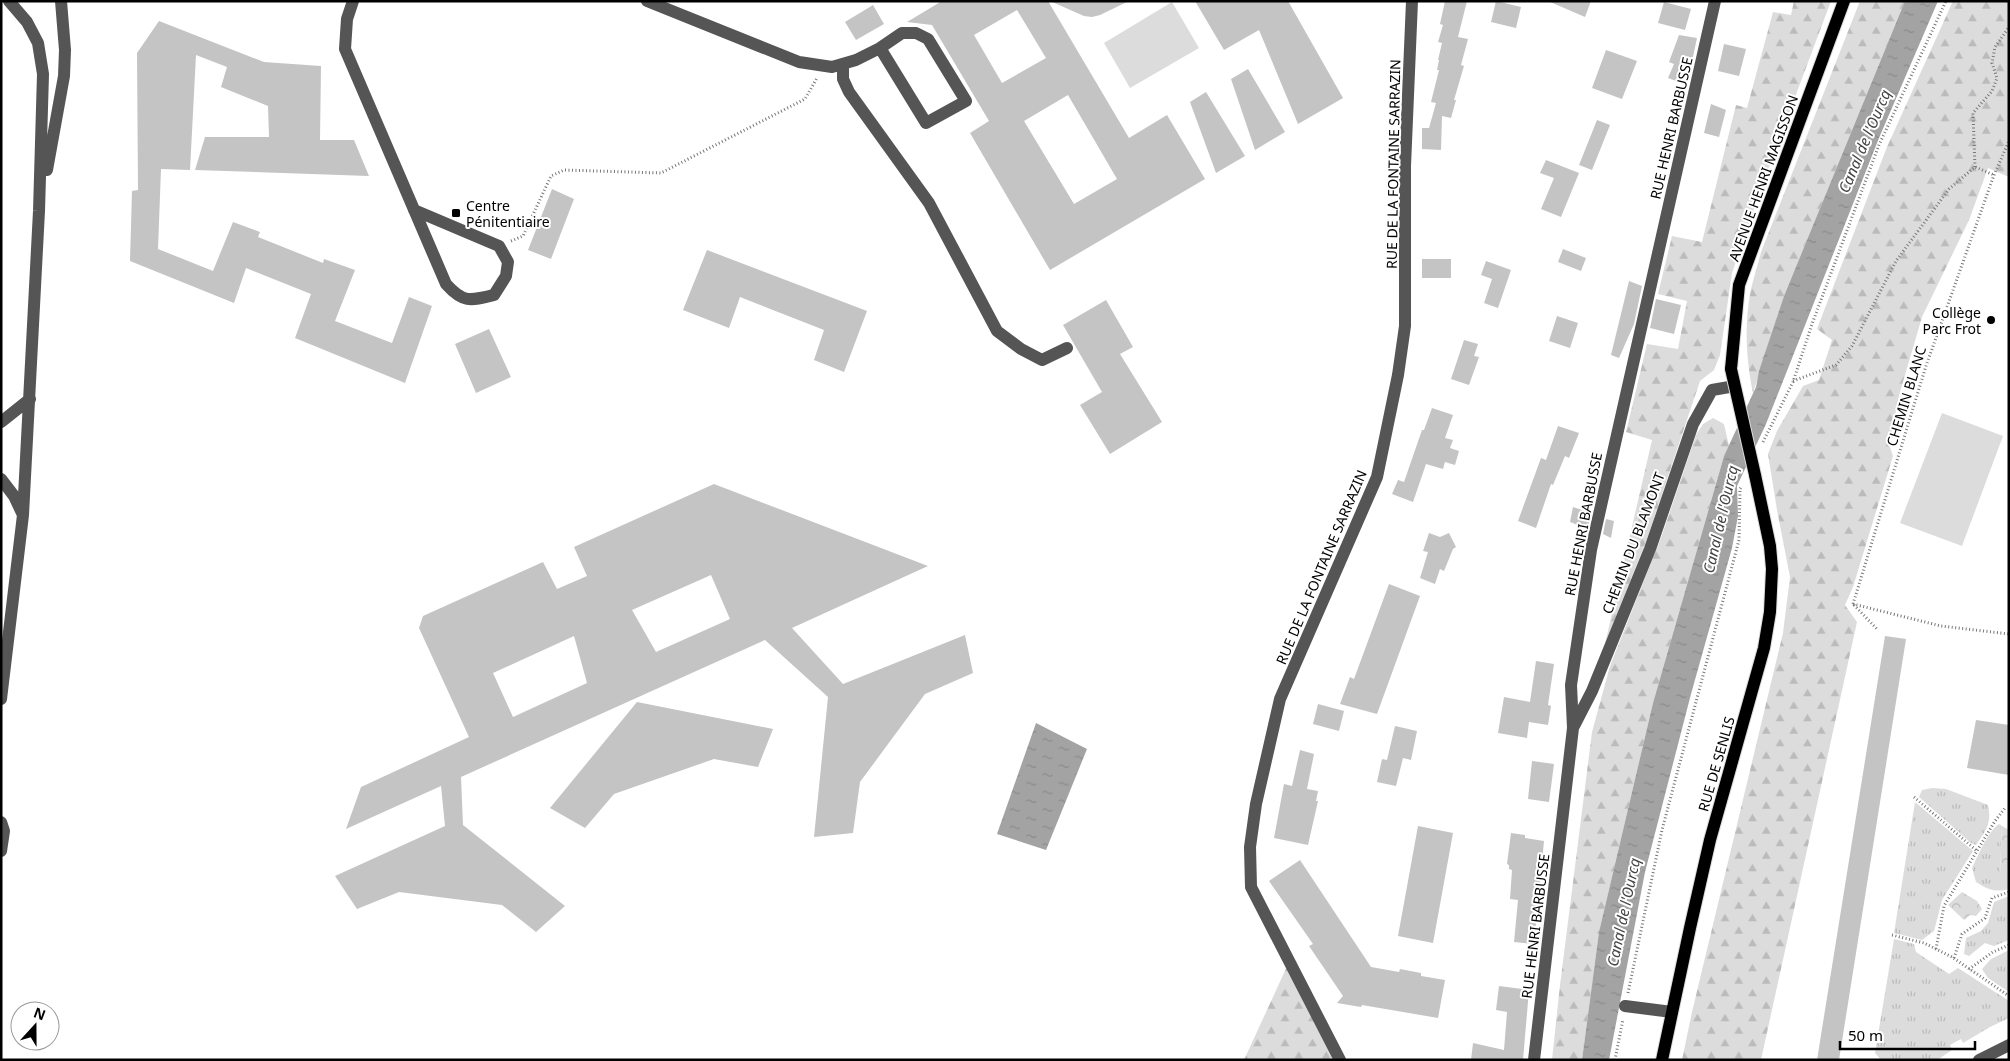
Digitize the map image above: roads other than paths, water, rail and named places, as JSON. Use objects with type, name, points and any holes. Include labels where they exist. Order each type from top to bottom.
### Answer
[{"type":"main road","name":"AVENUE HENRI MAGISSON","points":[[1735,386],[1731,369],[1739,285],[1844,1]]},
{"type":"main road","name":"RUE DE SENLIS","points":[[1662,1060],[1710,840],[1764,648],[1770,612],[1772,569],[1770,546],[1735,386]]},
{"type":"street","points":[[1,699],[23,515],[39,211],[44,74],[38,43],[27,22],[9,1]]},
{"type":"street","points":[[39,211],[64,76],[65,50],[61,1]]},
{"type":"street","points":[[353,1],[347,19],[345,49],[414,210],[446,284],[457,296],[475,300],[494,295],[506,276],[508,262],[499,246],[414,210]]},
{"type":"street","points":[[648,1],[799,62],[832,67],[856,60],[880,48],[902,33],[916,33],[928,39],[966,101],[926,123],[880,48]]},
{"type":"street","name":"RUE DE LA FONTAINE SARRAZIN","points":[[1340,1060],[1251,887],[1250,847],[1256,804],[1280,699],[1377,477],[1398,376],[1405,326],[1406,166],[1412,1]]},
{"type":"street","name":"RUE HENRI BARBUSSE","points":[[1534,1060],[1573,728],[1571,685],[1591,550],[1715,1]]},
{"type":"street","points":[[843,64],[843,79],[849,92],[929,203],[997,332],[1042,360],[1067,348]]},
{"type":"street","name":"CHEMIN DU BLAMONT","points":[[1573,728],[1592,691],[1650,549],[1693,424],[1712,390],[1735,386]]},
{"type":"street","points":[[1,422],[30,400]]},
{"type":"street","points":[[1,479],[14,496],[23,515]]},
{"type":"street","points":[[1,822],[4,831],[1,851]]},
{"type":"street","points":[[1625,1006],[1672,1012]]},
{"type":"street","points":[[1979,1060],[2009,1045]]},
{"type":"water","name":"Canal de l'Ourcq","points":[[1905,1],[1938,1],[1879,138],[1766,424],[1737,486],[1738,516],[1732,548],[1691,694],[1645,872],[1609,1060],[1582,1060],[1599,932],[1653,703],[1724,456],[1756,387],[1759,371],[1784,296]]},
{"type":"water","points":[[1036,723],[1087,749],[1046,850],[997,834]]},
{"type":"place","name":"Centre Pénitentiaire","points":[[456,213]]},
{"type":"place","name":"Collège Parc Frot","points":[[1991,320]]}]
